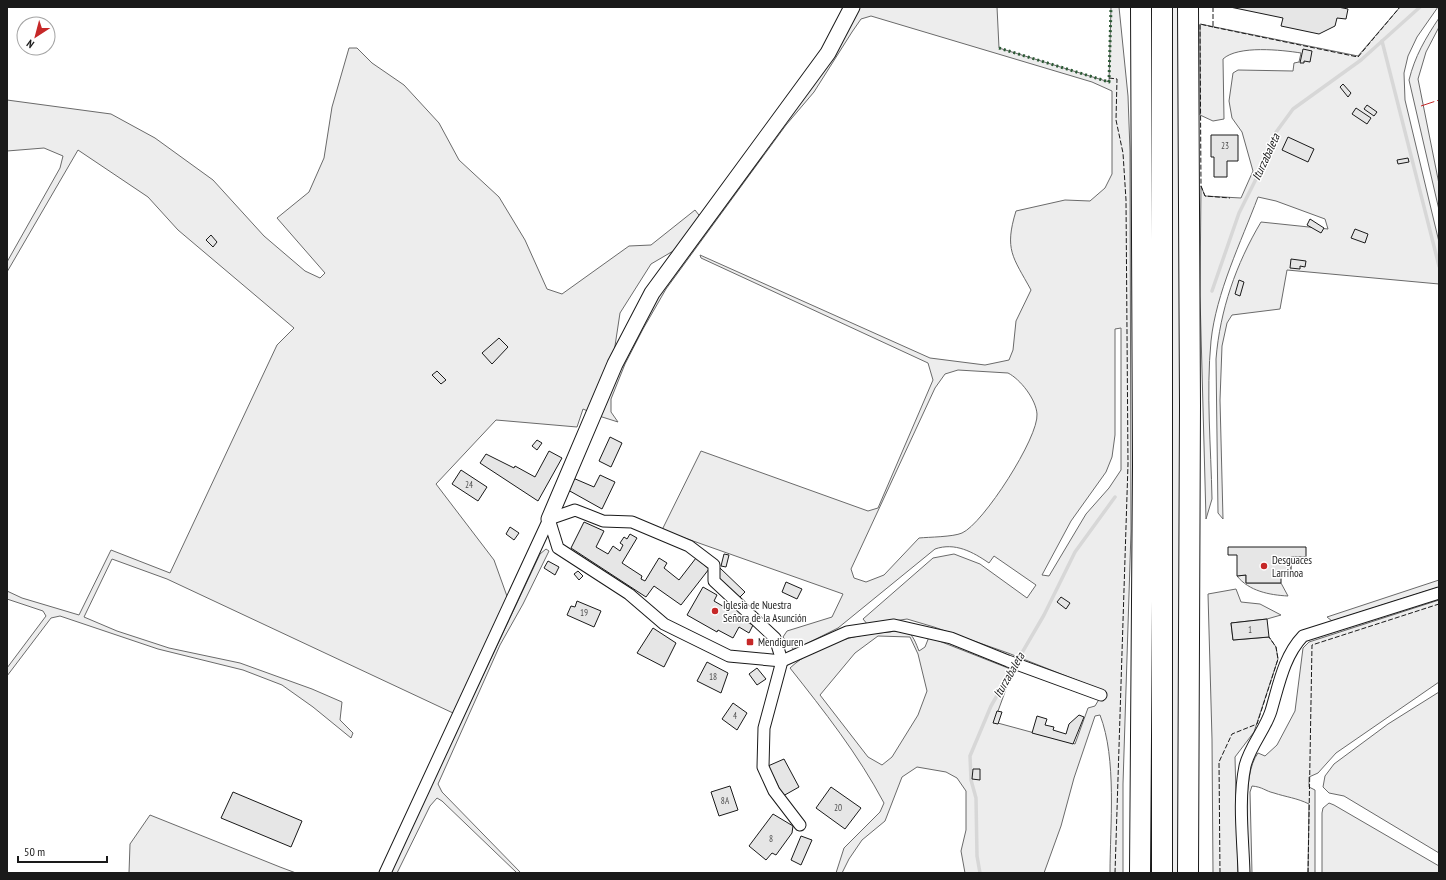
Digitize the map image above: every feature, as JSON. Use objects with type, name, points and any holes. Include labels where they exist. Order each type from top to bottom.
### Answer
[{"type":"highway","points":[[1140,873],[1143,466],[1141,7]]},
{"type":"highway","points":[[1162,7],[1162,873]]},
{"type":"highway","points":[[1188,7],[1188,873]]},
{"type":"street","points":[[385,873],[549,519],[616,364],[652,293],[828,53],[852,7]]},
{"type":"street","points":[[549,519],[576,510],[602,521],[632,522],[690,546],[714,565],[714,582],[775,638],[782,661],[764,728],[763,767],[774,791],[800,825]]},
{"type":"street","points":[[549,519],[558,548],[629,594],[664,624],[729,656],[782,661],[847,632],[894,625],[951,638],[1008,661],[1101,695]]},
{"type":"street","points":[[1244,873],[1242,789],[1246,766],[1250,753],[1268,722],[1287,658],[1294,646],[1303,636],[1439,593]]},
{"type":"shaded area","points":[[859,7],[997,7],[999,48],[1109,82],[1111,7],[1119,7],[1128,96],[1130,151],[1131,531],[1123,784],[1123,873],[1110,873],[1111,772],[1109,752],[1100,715],[1095,716],[1074,778],[1061,826],[1044,873],[965,873],[961,851],[966,830],[966,791],[957,778],[946,772],[917,767],[902,777],[885,821],[862,840],[849,859],[842,873],[836,873],[844,848],[880,812],[884,803],[852,750],[790,668],[800,660],[824,647],[863,635],[905,631],[912,636],[919,651],[925,647],[929,637],[1013,670],[994,722],[1075,744],[1088,708],[1095,706],[1104,691],[1008,653],[934,627],[907,619],[868,625],[863,619],[933,558],[954,554],[980,564],[1027,598],[1036,585],[994,556],[989,563],[964,549],[957,547],[942,547],[935,549],[838,628],[794,650],[783,637],[787,631],[832,617],[843,594],[662,530],[701,451],[868,511],[878,508],[933,380],[928,363],[701,258],[700,255],[930,358],[985,365],[1009,360],[1013,350],[1016,321],[1031,290],[1012,253],[1012,224],[1016,211],[1065,200],[1090,201],[1105,188],[1112,174],[1112,91],[1092,82],[871,16],[861,19],[814,92],[786,125],[666,289],[625,364],[611,399],[611,412],[618,422],[599,416],[621,364],[662,287]],"holes":[[[1121,328],[1121,470],[1109,488],[1086,514],[1049,576],[1042,575],[1071,521],[1106,472],[1112,457],[1115,435],[1115,329]],[[958,370],[1008,373],[1013,376],[1027,390],[1036,408],[1037,414],[1035,425],[1029,441],[1008,479],[983,514],[971,526],[962,533],[958,534],[919,538],[884,575],[866,582],[854,578],[851,569],[935,388],[945,374]],[[878,636],[910,637],[918,654],[927,691],[918,715],[892,757],[882,765],[868,757],[820,695],[855,653]]]},
{"type":"shaded area","points":[[1171,7],[1181,7],[1181,873],[1169,873]]},
{"type":"shaded area","points":[[1400,7],[1438,7],[1417,37],[1408,56],[1404,73],[1405,100],[1439,242],[1439,284],[1287,270],[1280,309],[1232,315],[1227,323],[1222,346],[1220,400],[1223,519],[1218,513],[1216,359],[1225,305],[1237,271],[1261,222],[1328,229],[1325,219],[1276,201],[1258,197],[1224,286],[1218,305],[1211,341],[1209,420],[1212,499],[1206,519],[1200,296],[1201,186],[1205,196],[1241,198],[1253,171],[1242,132],[1232,118],[1229,101],[1233,73],[1238,70],[1293,71],[1294,63],[1299,62],[1301,53],[1272,50],[1249,50],[1230,55],[1223,59],[1224,119],[1213,121],[1200,115],[1200,24],[1358,56]]},
{"type":"shaded area","points":[[1439,18],[1439,27],[1426,52],[1418,79],[1439,184],[1439,210],[1409,80],[1414,63],[1421,48]]},
{"type":"shaded area","points":[[349,48],[357,48],[372,63],[404,85],[439,123],[459,160],[499,197],[525,240],[547,289],[562,294],[629,246],[651,245],[695,210],[702,219],[680,247],[651,264],[620,313],[613,359],[590,412],[583,409],[577,427],[496,420],[436,484],[494,560],[508,599],[453,713],[167,579],[112,559],[84,617],[117,631],[169,648],[240,663],[312,689],[342,702],[340,720],[353,733],[351,738],[313,707],[282,685],[243,670],[158,649],[60,616],[51,618],[7,676],[7,668],[46,616],[43,611],[7,599],[7,591],[22,598],[79,615],[111,550],[170,573],[277,345],[294,328],[178,230],[148,197],[78,150],[7,272],[7,262],[60,168],[63,156],[44,148],[7,151],[7,100],[111,114],[155,138],[213,180],[264,236],[305,271],[320,278],[325,273],[277,218],[309,192],[324,158],[332,107]]},
{"type":"shaded area","points":[[546,549],[549,551],[523,604],[500,645],[438,784],[442,792],[521,873],[517,873],[442,801],[437,798],[430,806],[397,873],[390,873],[540,554]]},
{"type":"shaded area","points":[[1246,575],[1246,583],[1281,583],[1288,596],[1274,595],[1253,589],[1237,576]]},
{"type":"shaded area","points":[[1439,580],[1439,587],[1332,621],[1327,617]]},
{"type":"shaded area","points":[[1236,589],[1241,602],[1260,604],[1281,615],[1267,619],[1231,623],[1233,640],[1269,637],[1276,647],[1278,659],[1254,732],[1235,757],[1238,873],[1213,873],[1212,739],[1208,594]]},
{"type":"shaded area","points":[[1439,600],[1439,682],[1336,753],[1318,773],[1309,777],[1309,787],[1315,790],[1315,873],[1308,873],[1309,804],[1252,786],[1250,792],[1252,873],[1249,873],[1247,793],[1249,777],[1258,753],[1265,756],[1277,745],[1295,711],[1303,648],[1309,642]]},
{"type":"shaded area","points":[[1439,692],[1439,853],[1344,796],[1329,793],[1323,787],[1325,776],[1334,764],[1388,724]]},
{"type":"shaded area","points":[[1329,803],[1439,866],[1439,873],[1322,873],[1322,813],[1323,808]]},
{"type":"shaded area","points":[[150,815],[296,873],[129,873],[130,844]]},
{"type":"building","points":[[1230,7],[1338,7],[1348,9],[1346,19],[1337,18],[1335,26],[1319,34],[1281,26],[1283,18]]},
{"type":"building","points":[[1303,49],[1312,51],[1310,62],[1304,61],[1304,63],[1300,63]]},
{"type":"building","points":[[1343,84],[1351,93],[1348,97],[1340,87]]},
{"type":"building","points":[[1367,105],[1377,112],[1374,116],[1364,109]]},
{"type":"building","points":[[1356,108],[1371,118],[1367,124],[1352,114]]},
{"type":"building","points":[[1211,135],[1238,135],[1238,161],[1227,161],[1227,177],[1214,177],[1214,157],[1211,157]]},
{"type":"building","points":[[1288,137],[1314,149],[1308,162],[1282,150]]},
{"type":"building","points":[[1408,158],[1409,162],[1398,164],[1397,160]]},
{"type":"building","points":[[1310,219],[1324,228],[1321,233],[1307,225]]},
{"type":"building","points":[[1355,229],[1368,234],[1365,243],[1351,238]]},
{"type":"building","points":[[211,235],[217,242],[213,247],[206,240]]},
{"type":"building","points":[[1291,259],[1306,261],[1305,267],[1300,266],[1300,269],[1290,268]]},
{"type":"building","points":[[1239,280],[1244,282],[1240,296],[1235,294]]},
{"type":"building","points":[[499,338],[508,347],[492,364],[482,353]]},
{"type":"building","points":[[437,371],[446,380],[441,384],[432,375]]},
{"type":"building","points":[[610,437],[622,443],[611,467],[599,461]]},
{"type":"building","points":[[537,440],[542,443],[537,450],[532,446]]},
{"type":"building","points":[[549,451],[562,458],[538,501],[480,463],[486,454],[514,468],[515,466],[535,477]]},
{"type":"building","points":[[461,470],[487,487],[478,501],[452,484]]},
{"type":"building","points":[[600,475],[615,482],[602,509],[568,490],[573,478],[594,487]]},
{"type":"building","points":[[584,522],[604,531],[596,547],[608,554],[613,546],[620,551],[623,545],[620,543],[624,537],[627,539],[630,534],[637,538],[622,563],[642,576],[641,579],[645,581],[659,558],[667,563],[664,568],[679,580],[696,558],[709,569],[681,605],[654,586],[646,597],[571,548]]},
{"type":"building","points":[[510,527],[519,533],[514,540],[506,534]]},
{"type":"building","name":"Desguaces Larrinoa","points":[[1228,547],[1306,547],[1306,557],[1291,557],[1291,575],[1281,575],[1281,583],[1246,583],[1246,575],[1237,576],[1237,555],[1228,555]]},
{"type":"building","points":[[724,554],[729,555],[726,567],[721,566]]},
{"type":"building","points":[[548,561],[559,567],[555,575],[544,568]]},
{"type":"building","points":[[720,568],[745,592],[739,598],[718,579]]},
{"type":"building","points":[[578,571],[583,576],[579,580],[574,574]]},
{"type":"building","points":[[786,582],[802,589],[797,599],[782,592]]},
{"type":"building","name":"Iglesia de Nuestra Señora de la Asunción","points":[[703,587],[717,595],[714,601],[726,608],[728,604],[746,615],[743,620],[753,625],[749,633],[739,627],[733,638],[718,630],[717,632],[687,615]]},
{"type":"building","points":[[1061,597],[1070,603],[1066,609],[1057,602]]},
{"type":"building","points":[[577,601],[601,611],[594,627],[567,615],[571,606],[575,607]]},
{"type":"building","points":[[1267,619],[1269,637],[1233,640],[1231,623]]},
{"type":"building","points":[[653,628],[676,643],[664,667],[637,653]]},
{"type":"building","points":[[707,662],[728,673],[721,693],[697,681]]},
{"type":"building","points":[[757,668],[766,679],[757,685],[749,674]]},
{"type":"building","points":[[733,703],[747,713],[737,730],[722,719]]},
{"type":"building","points":[[997,711],[1002,712],[998,724],[993,723]]},
{"type":"building","points":[[1079,715],[1084,717],[1073,744],[1032,733],[1037,716],[1047,719],[1045,725],[1054,727],[1053,730],[1066,734],[1069,724]]},
{"type":"building","points":[[784,759],[799,787],[783,796],[768,766]]},
{"type":"building","points":[[973,769],[980,769],[980,780],[972,779]]},
{"type":"building","points":[[730,786],[738,810],[719,816],[711,792]]},
{"type":"building","points":[[831,787],[861,808],[845,829],[816,808]]},
{"type":"building","points":[[233,792],[302,821],[291,847],[221,818]]},
{"type":"building","points":[[773,814],[793,826],[792,833],[776,855],[772,853],[766,860],[749,846]]},
{"type":"building","points":[[801,836],[812,840],[801,865],[791,860]]},
{"type":"waterway","name":"Iturzabaleta","points":[[1212,291],[1239,213],[1266,159],[1274,135],[1293,109],[1361,60],[1420,7]]},
{"type":"waterway","points":[[1382,41],[1439,266]]},
{"type":"waterway","name":"Iturzabaleta","points":[[980,873],[977,856],[976,798],[971,780],[970,756],[991,706],[1044,615],[1075,552],[1115,497]]},
{"type":"hedge","points":[[999,48],[1109,82],[1111,7]]},
{"type":"fence","points":[[1213,7],[1213,27],[1358,57],[1400,7]]},
{"type":"fence","points":[[1213,27],[1200,24],[1201,186],[1205,196],[1230,198]]},
{"type":"fence","points":[[1109,78],[1117,79],[1116,120],[1123,153],[1126,200],[1128,464],[1115,873]]},
{"type":"fence","points":[[1308,873],[1312,645],[1439,604]]},
{"type":"fence","points":[[1220,873],[1219,762],[1232,734],[1257,724],[1278,659],[1276,647],[1269,637]]},
{"type":"power","points":[[1421,106],[1439,100]]},
{"type":"place","name":"Desguaces Larrinoa","points":[[1264,566]]},
{"type":"place","name":"Iglesia de Nuestra Señora de la Asunción","points":[[715,611]]},
{"type":"place","name":"Mendiguren","points":[[750,642]]}]
